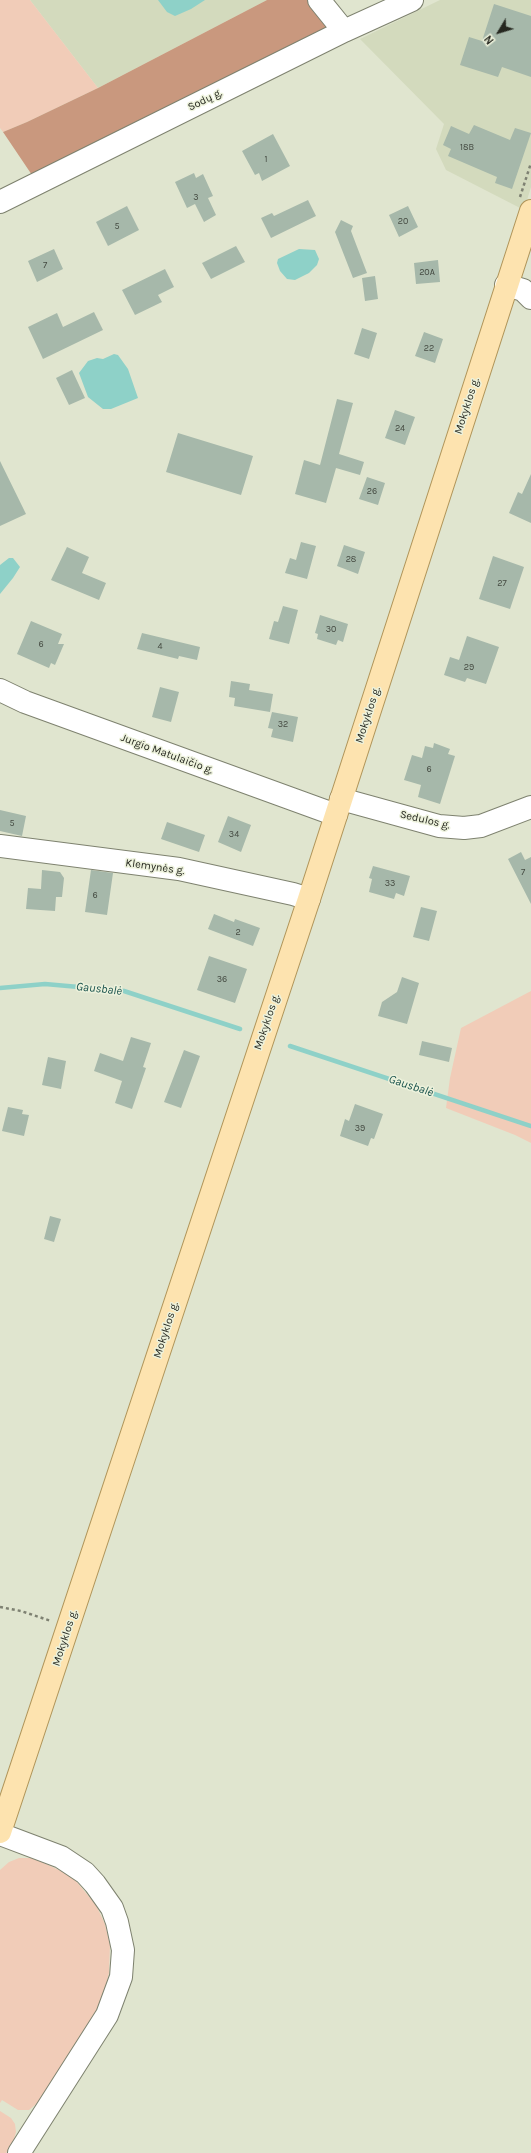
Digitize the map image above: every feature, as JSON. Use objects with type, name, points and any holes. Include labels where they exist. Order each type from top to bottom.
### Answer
[{"type":"main road","name":"Mokyklos g.","points":[[0,1833],[309,899],[531,211]]},
{"type":"street","points":[[319,0],[344,31]]},
{"type":"street","name":"Sodų g.","points":[[0,202],[344,31],[412,0]]},
{"type":"street","points":[[506,285],[523,290],[531,298]]},
{"type":"street","name":"Jurgio Matulaičio g.","points":[[0,690],[40,707],[338,807]]},
{"type":"street","name":"Sedulos g.","points":[[338,807],[439,826],[464,828],[481,826],[531,807]]},
{"type":"street","name":"Klemynės g.","points":[[0,846],[180,869],[293,894],[309,899]]},
{"type":"street","points":[[0,1833],[61,1857],[85,1874],[95,1884],[112,1908],[121,1936],[123,1950],[121,1978],[107,2016],[19,2153]]},
{"type":"path","points":[[0,1607],[21,1611],[68,1627]]},
{"type":"shaded area","points":[[0,0],[30,0],[98,88],[3,132],[0,128]]},
{"type":"shaded area","points":[[30,0],[267,0],[98,88]]},
{"type":"shaded area","points":[[267,0],[309,0],[328,29],[34,178],[3,132],[98,88]]},
{"type":"shaded area","points":[[440,0],[531,0],[531,187],[524,210],[446,170],[436,149],[444,124],[360,39]]},
{"type":"shaded area","points":[[531,991],[531,1143],[515,1135],[446,1108],[450,1078],[461,1028]]},
{"type":"shaded area","points":[[19,1858],[31,1858],[44,1863],[61,1871],[76,1881],[96,1905],[105,1924],[110,1945],[109,1973],[104,1993],[91,2022],[46,2092],[29,2110],[18,2110],[2,2100],[0,2103],[0,1870],[9,1862]]},
{"type":"shaded area","points":[[0,2111],[11,2118],[15,2124],[16,2132],[13,2143],[6,2153],[0,2153]]},
{"type":"water","points":[[158,0],[205,0],[191,9],[175,16],[167,12]]},
{"type":"water","points":[[299,249],[315,250],[319,259],[317,265],[309,273],[295,280],[287,279],[280,271],[277,263],[278,259]]},
{"type":"water","points":[[114,354],[118,355],[128,369],[138,398],[111,409],[103,409],[88,397],[79,373],[88,361],[97,358],[103,359]]},
{"type":"water","points":[[9,558],[13,558],[20,567],[0,594],[0,565]]},
{"type":"building","points":[[494,4],[531,16],[531,77],[502,67],[498,77],[460,65],[469,37],[482,41]]},
{"type":"building","points":[[474,125],[510,140],[515,128],[531,133],[512,189],[495,183],[497,177],[448,156],[451,149],[443,145],[451,126],[469,134]]},
{"type":"building","points":[[273,134],[290,166],[262,181],[259,173],[255,175],[242,151]]},
{"type":"building","points":[[194,173],[196,178],[203,174],[213,196],[208,198],[216,215],[204,222],[195,204],[187,208],[175,182]]},
{"type":"building","points":[[308,200],[316,216],[271,238],[261,218],[272,213],[274,216]]},
{"type":"building","points":[[127,206],[139,230],[108,246],[96,222]]},
{"type":"building","points":[[408,206],[418,227],[399,237],[389,215]]},
{"type":"building","points":[[341,220],[353,226],[351,231],[367,273],[353,278],[335,232]]},
{"type":"building","points":[[236,246],[245,262],[211,279],[202,263]]},
{"type":"building","points":[[54,249],[63,269],[37,282],[28,261]]},
{"type":"building","points":[[438,260],[440,282],[416,284],[414,263]]},
{"type":"building","points":[[165,269],[174,287],[158,295],[162,302],[135,315],[122,290]]},
{"type":"building","points":[[375,276],[378,299],[365,301],[362,278]]},
{"type":"building","points":[[94,312],[103,330],[43,359],[28,327],[57,313],[63,327]]},
{"type":"building","points":[[362,328],[377,333],[369,359],[354,354]]},
{"type":"building","points":[[424,332],[443,339],[435,363],[415,356]]},
{"type":"building","points":[[72,370],[85,398],[69,405],[56,378]]},
{"type":"building","points":[[337,399],[353,403],[339,454],[364,462],[360,475],[336,468],[326,503],[295,494],[304,460],[320,465]]},
{"type":"building","points":[[395,410],[415,417],[405,445],[385,438]]},
{"type":"building","points":[[178,433],[253,456],[241,495],[166,472]]},
{"type":"building","points":[[0,461],[26,514],[0,526]]},
{"type":"building","points":[[531,474],[531,523],[509,513],[518,492],[522,494]]},
{"type":"building","points":[[367,477],[385,483],[378,505],[359,499]]},
{"type":"building","points":[[301,542],[316,546],[307,579],[285,573],[290,558],[296,560]]},
{"type":"building","points":[[344,545],[365,552],[358,574],[337,566]]},
{"type":"building","points":[[67,547],[89,557],[82,573],[106,583],[99,600],[51,580]]},
{"type":"building","points":[[493,556],[524,567],[510,609],[479,599]]},
{"type":"building","points":[[283,606],[298,610],[289,644],[269,639],[274,621],[278,622]]},
{"type":"building","points":[[320,615],[348,624],[343,642],[338,640],[336,645],[317,639],[318,634],[315,633]]},
{"type":"building","points":[[31,621],[62,634],[58,644],[64,644],[55,665],[51,663],[49,668],[17,654]]},
{"type":"building","points":[[142,633],[200,647],[197,660],[179,656],[178,659],[137,649]]},
{"type":"building","points":[[467,636],[499,647],[486,684],[467,678],[465,682],[444,675],[450,657],[459,660]]},
{"type":"building","points":[[231,681],[250,684],[249,690],[273,694],[270,712],[234,706],[235,698],[229,697]]},
{"type":"building","points":[[160,687],[179,692],[171,722],[152,717]]},
{"type":"building","points":[[272,712],[298,717],[293,742],[271,737],[273,729],[268,728]]},
{"type":"building","points":[[434,743],[450,749],[448,754],[455,756],[440,804],[418,797],[421,785],[404,780],[412,755],[422,758],[425,746],[433,748]]},
{"type":"building","points":[[0,810],[26,816],[22,836],[0,831]]},
{"type":"building","points":[[228,816],[251,825],[241,852],[218,842]]},
{"type":"building","points":[[167,822],[205,835],[199,852],[161,839]]},
{"type":"building","points":[[521,852],[525,860],[531,857],[531,904],[508,859]]},
{"type":"building","points":[[373,866],[410,876],[404,896],[396,893],[394,899],[369,892],[372,879],[369,878]]},
{"type":"building","points":[[42,870],[60,872],[64,878],[62,897],[56,897],[55,911],[26,909],[28,888],[41,889]]},
{"type":"building","points":[[91,870],[113,873],[107,915],[85,912]]},
{"type":"building","points":[[421,907],[437,911],[429,941],[413,937]]},
{"type":"building","points":[[214,914],[234,922],[235,919],[260,928],[253,946],[208,929]]},
{"type":"building","points":[[209,956],[247,969],[235,1003],[197,990]]},
{"type":"building","points":[[402,977],[419,983],[407,1024],[378,1016],[382,1002],[397,992]]},
{"type":"building","points":[[131,1037],[151,1043],[143,1067],[146,1068],[132,1109],[115,1103],[122,1081],[94,1071],[100,1053],[123,1061]]},
{"type":"building","points":[[422,1041],[452,1048],[449,1062],[419,1055]]},
{"type":"building","points":[[184,1050],[200,1056],[181,1108],[164,1102]]},
{"type":"building","points":[[48,1057],[66,1061],[61,1089],[42,1085]]},
{"type":"building","points":[[355,1104],[383,1114],[374,1139],[371,1138],[368,1146],[340,1136],[345,1119],[349,1121]]},
{"type":"building","points":[[8,1107],[23,1110],[22,1114],[29,1115],[24,1136],[2,1131]]},
{"type":"building","points":[[50,1216],[61,1219],[54,1242],[44,1239]]},
{"type":"waterway","name":"Gausbalė","points":[[0,988],[45,984],[124,991],[240,1029]]},
{"type":"waterway","name":"Gausbalė","points":[[290,1046],[531,1126]]}]
